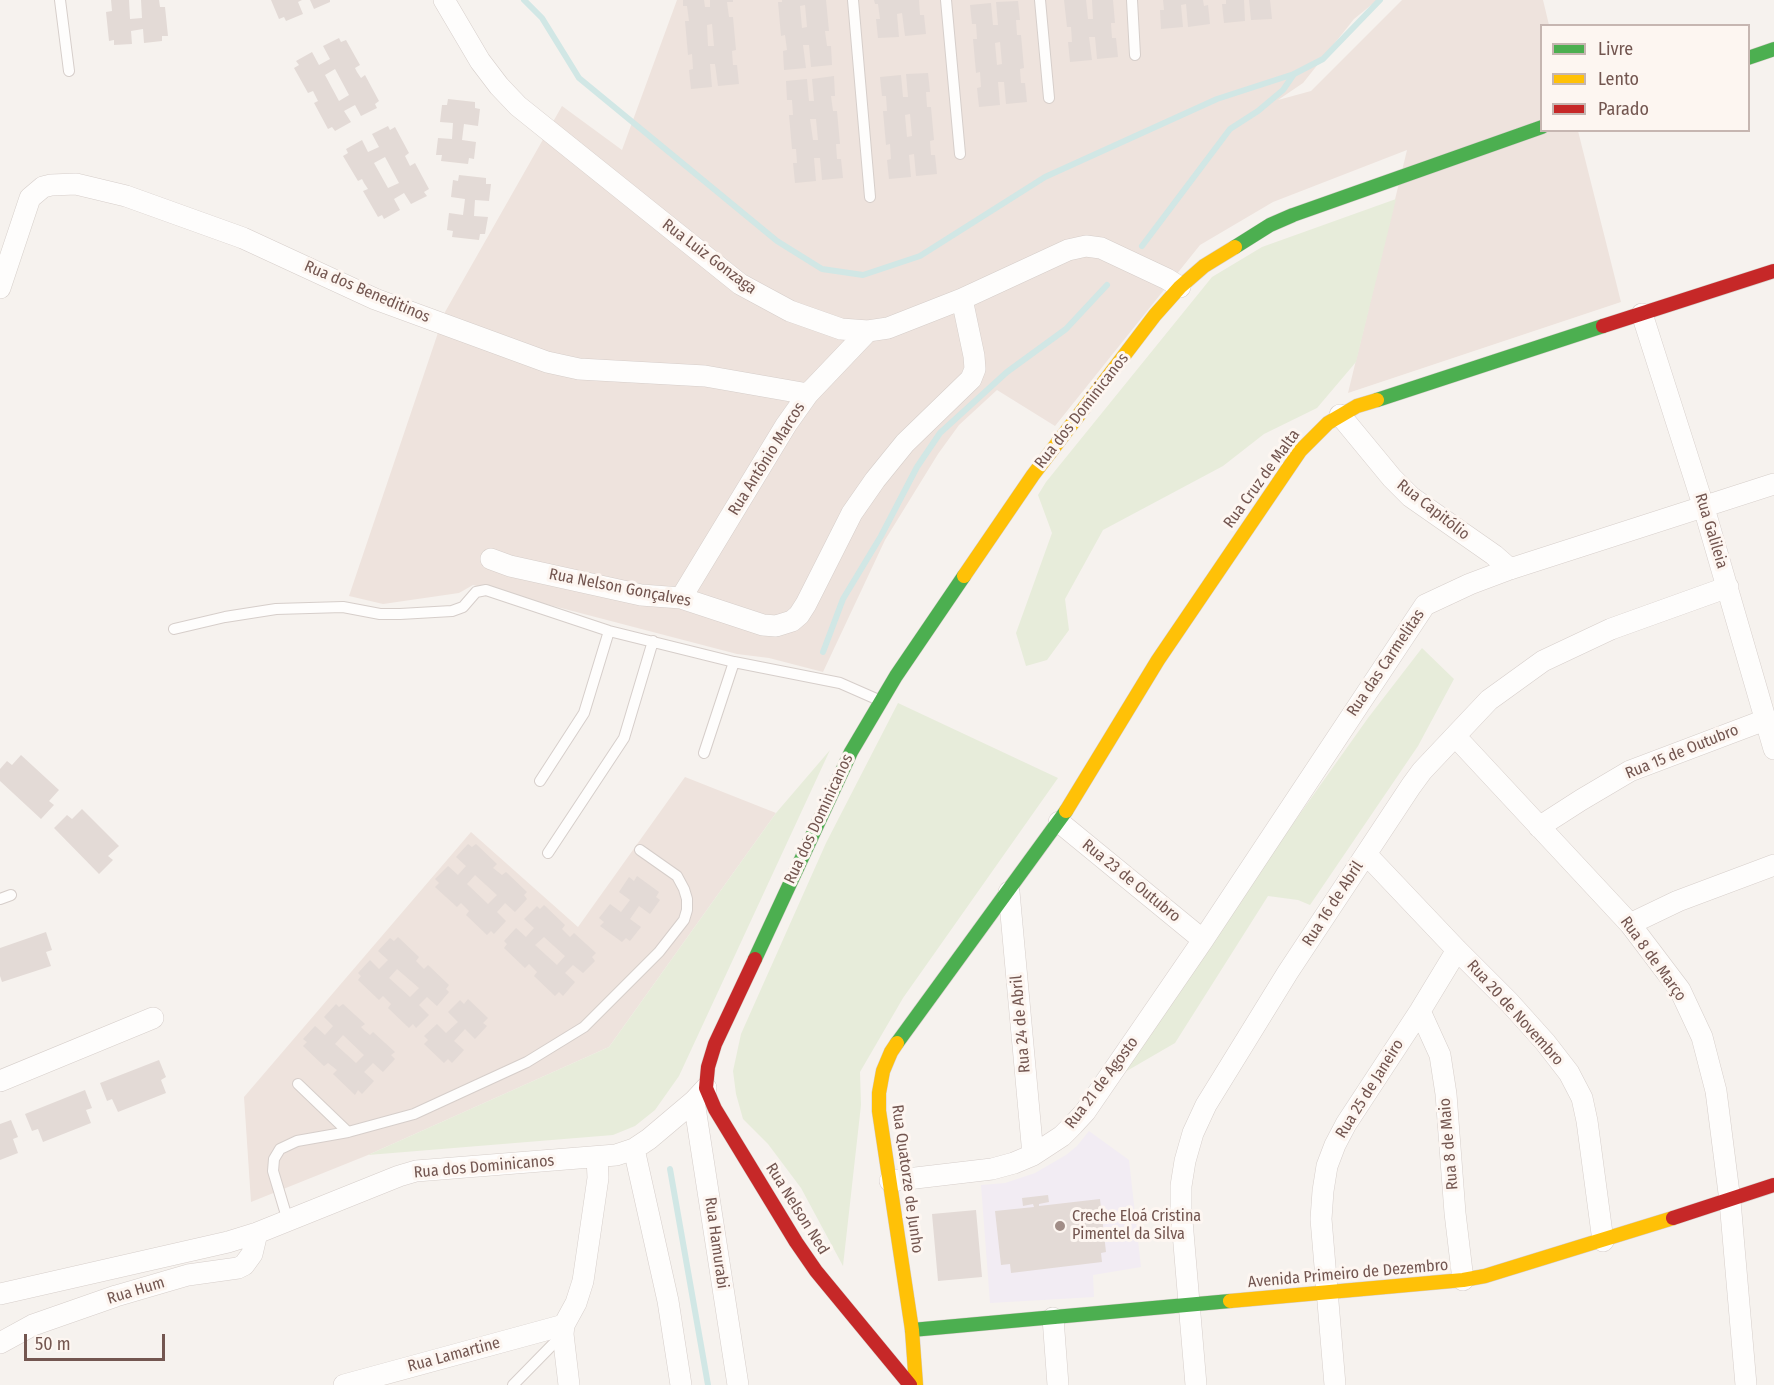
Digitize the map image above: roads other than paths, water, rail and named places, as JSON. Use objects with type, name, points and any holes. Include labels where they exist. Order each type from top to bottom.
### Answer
[{"type":"street","name":"Rua Luiz Gonzaga","points":[[444,0],[480,61],[498,86],[518,106],[740,284],[790,311],[841,328],[868,332],[888,327],[962,299],[1068,250],[1086,246],[1101,248],[1180,287]]},
{"type":"street","points":[[1750,58],[1774,50]]},
{"type":"street","name":"Rua dos Dominicanos","points":[[0,1294],[209,1247],[257,1233],[416,1171],[616,1155],[634,1149],[650,1139],[700,1094],[723,1028],[850,752],[1033,475],[1155,315],[1180,287],[1204,266],[1252,235],[1285,218],[1540,128]]},
{"type":"street","name":"Rua dos Beneditinos","points":[[0,288],[30,198],[51,184],[76,184],[126,196],[243,238],[375,298],[547,362],[579,369],[705,376],[808,394]]},
{"type":"street","name":"Rua Cruz de Malta","points":[[1009,892],[1059,822],[1158,660],[1276,483],[1316,433],[1340,415],[1373,400],[1774,270]]},
{"type":"street","name":"Rua Nelson Gonçalves","points":[[492,559],[510,566],[641,595],[681,598],[763,625],[786,625],[799,615],[852,513],[875,480],[905,443],[971,379],[975,369],[974,356],[962,299]]},
{"type":"street","name":"Rua Galileia","points":[[1642,314],[1728,586],[1774,749]]},
{"type":"street","name":"Rua Antônio Marcos","points":[[681,598],[786,425],[808,394],[868,332]]},
{"type":"street","name":"Rua Capitólio","points":[[1340,415],[1392,478],[1411,497],[1494,555],[1510,569]]},
{"type":"street","name":"Rua das Carmelitas","points":[[1203,940],[1425,605],[1510,569],[1774,484]]},
{"type":"street","name":"Rua 16 de Abril","points":[[1196,1385],[1191,1304],[1183,1236],[1181,1186],[1185,1161],[1206,1106],[1288,972],[1366,854],[1422,771],[1489,700],[1543,662],[1611,629],[1728,586]]},
{"type":"street","name":"Rua 15 de Outubro","points":[[1539,827],[1630,771],[1765,720]]},
{"type":"street","name":"Rua 8 de Março","points":[[1455,736],[1630,924],[1680,990],[1702,1037],[1716,1091],[1730,1201],[1746,1385]]},
{"type":"street","name":"Rua 23 de Outubro","points":[[1059,822],[1203,940]]},
{"type":"street","name":"Rua 20 de Novembro","points":[[1366,854],[1545,1042],[1569,1073],[1582,1098],[1587,1121],[1603,1240]]},
{"type":"street","points":[[1630,924],[1678,900],[1774,865]]},
{"type":"street","name":"Rua 24 de Abril","points":[[1009,892],[1033,1155]]},
{"type":"street","name":"Rua Quatorze de Junho","points":[[912,1330],[879,1102],[883,1071],[891,1052],[1009,892]]},
{"type":"street","name":"Rua 21 de Agosto","points":[[890,1181],[1014,1163],[1033,1155],[1062,1136],[1085,1112],[1203,940]]},
{"type":"street","name":"Rua 25 de Janeiro","points":[[1335,1385],[1321,1219],[1327,1166],[1346,1124],[1457,950]]},
{"type":"street","name":"Rua 8 de Maio","points":[[1420,1011],[1440,1055],[1446,1094],[1463,1280]]},
{"type":"street","points":[[0,1081],[153,1018]]},
{"type":"street","name":"Rua Nelson Ned","points":[[700,1094],[715,1109],[816,1271],[909,1384]]},
{"type":"street","name":"Rua Hamurabi","points":[[700,1094],[738,1385]]},
{"type":"street","points":[[634,1149],[668,1301],[681,1385]]},
{"type":"street","points":[[569,1385],[563,1330],[584,1281],[598,1178],[597,1157]]},
{"type":"street","name":"Avenida Primeiro de Dezembro","points":[[912,1330],[1463,1280],[1485,1276],[1603,1240],[1774,1185]]},
{"type":"street","name":"Rua Hum","points":[[0,1343],[33,1325],[116,1296],[188,1275],[238,1268],[244,1265],[252,1254],[257,1233]]},
{"type":"street","points":[[1053,1318],[1058,1385]]},
{"type":"street","name":"Rua Lamartine","points":[[344,1385],[563,1330]]},
{"type":"street","points":[[872,1340],[895,1341],[912,1330]]},
{"type":"street","name":"Rua Nelson Ned","points":[[909,1384],[912,1330]]},
{"type":"lane","points":[[60,0],[69,71]]},
{"type":"lane","points":[[853,0],[870,197]]},
{"type":"lane","points":[[946,0],[960,154]]},
{"type":"lane","points":[[1040,0],[1049,98]]},
{"type":"lane","points":[[1132,0],[1135,55]]},
{"type":"lane","points":[[174,629],[225,617],[276,609],[343,607],[380,614],[452,612],[463,607],[476,592],[486,590],[609,631],[734,662],[840,683],[882,701]]},
{"type":"lane","points":[[540,781],[584,713],[609,631]]},
{"type":"lane","points":[[548,853],[624,738],[653,641]]},
{"type":"lane","points":[[704,753],[734,662]]},
{"type":"lane","points":[[288,1221],[273,1171],[276,1154],[287,1144],[348,1132],[414,1114],[537,1056],[593,1019],[659,952],[684,920],[687,910],[684,889],[676,876],[640,850]]},
{"type":"lane","points":[[298,1084],[348,1132]]},
{"type":"lane","points":[[513,1385],[563,1330]]},
{"type":"waterway","points":[[524,0],[542,18],[579,78],[777,241],[822,269],[863,275],[920,256],[1045,177],[1217,99],[1294,74],[1323,59],[1380,0]]},
{"type":"waterway","points":[[1142,246],[1230,129],[1258,111],[1283,90],[1294,74]]},
{"type":"waterway","points":[[823,652],[843,599],[881,536],[917,467],[940,433],[1007,372],[1066,329],[1107,285]]},
{"type":"waterway","points":[[670,1169],[708,1385]]},
{"type":"place","name":"Creche Eloá Cristina Pimentel da Silva","points":[[1060,1226]]}]
